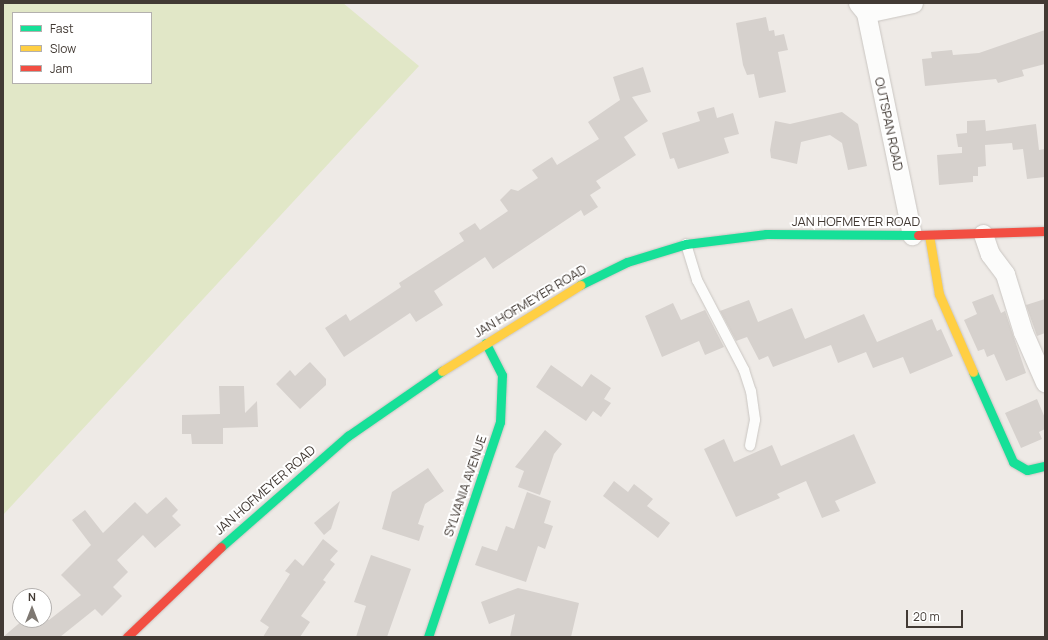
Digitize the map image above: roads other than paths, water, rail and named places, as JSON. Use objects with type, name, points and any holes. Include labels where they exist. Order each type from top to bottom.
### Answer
[{"type":"street","name":"OUTSPAN ROAD","points":[[913,3],[862,8],[921,235]]},
{"type":"street","name":"JAN HOFMEYER ROAD","points":[[127,637],[197,569],[298,477],[396,401],[486,343],[592,278],[627,262],[686,244],[766,234],[921,235],[1045,231]]},
{"type":"street","points":[[983,234],[990,254],[1005,274],[1023,332],[1045,382]]},
{"type":"street","points":[[921,235],[939,294],[1013,462],[1017,467],[1027,470],[1045,466]]},
{"type":"street","name":"SYLVANIA AVENUE","points":[[428,637],[500,422],[502,375],[486,343]]},
{"type":"lane","points":[[686,244],[697,280],[744,370],[751,391],[755,420],[750,446]]}]
